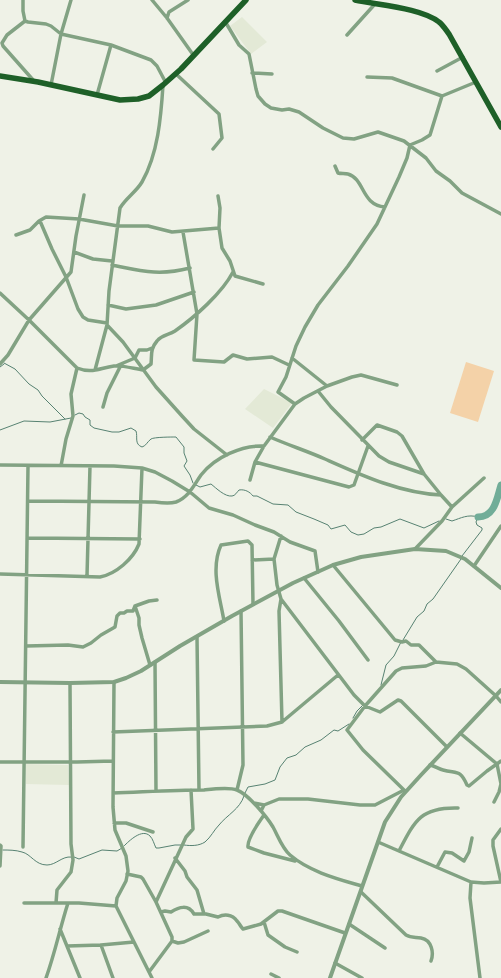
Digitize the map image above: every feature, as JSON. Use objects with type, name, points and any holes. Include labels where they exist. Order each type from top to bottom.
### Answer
[{"type":"main road","points":[[0,76],[34,81],[120,100],[138,99],[148,96],[176,74],[226,23],[246,0]]},
{"type":"main road","points":[[356,0],[375,4],[388,3],[428,16],[439,22],[449,34],[463,57],[501,127]]},
{"type":"street","points":[[23,0],[25,21]]},
{"type":"street","points":[[51,85],[61,34],[71,0]]},
{"type":"street","points":[[152,0],[194,56]]},
{"type":"street","points":[[167,18],[169,12],[188,0]]},
{"type":"street","points":[[347,35],[375,4]]},
{"type":"street","points":[[34,81],[2,43],[7,35],[25,21],[51,26],[61,34],[111,45],[151,60],[157,66],[165,84],[158,131],[149,169],[141,184],[125,200],[120,208],[112,263],[107,324],[95,370]]},
{"type":"street","points":[[226,23],[239,45],[249,54],[258,96],[265,104],[271,108],[282,110],[289,109],[298,112],[322,128],[343,138],[354,139],[378,132],[404,141],[426,158],[436,171],[450,181],[462,193],[501,214]]},
{"type":"street","points":[[97,95],[111,45]]},
{"type":"street","points":[[437,71],[463,57]]},
{"type":"street","points":[[252,73],[272,74]]},
{"type":"street","points":[[176,74],[219,114],[222,138],[213,148]]},
{"type":"street","points":[[367,77],[392,78],[442,96],[476,82]]},
{"type":"street","points":[[410,145],[430,135],[442,96]]},
{"type":"street","points":[[295,404],[278,392],[286,377],[289,365],[305,327],[318,305],[377,224],[407,158],[410,145]]},
{"type":"street","points":[[335,166],[338,173],[348,174],[354,177],[361,185],[365,196],[379,207],[385,208]]},
{"type":"street","points":[[2,363],[29,320],[71,272],[84,195]]},
{"type":"street","points":[[218,196],[220,208],[219,228],[222,248],[230,261],[235,276],[263,284]]},
{"type":"street","points":[[16,236],[30,230],[46,217],[79,218],[118,226],[148,226],[172,232],[219,228]]},
{"type":"street","points":[[40,221],[66,276],[78,310],[83,317],[88,320],[107,324],[123,342],[156,387],[194,428],[226,455]]},
{"type":"street","points":[[183,232],[197,314],[194,360],[224,362],[233,355],[247,359],[272,357],[289,365]]},
{"type":"street","points":[[74,252],[93,259],[147,272],[176,272],[190,268]]},
{"type":"street","points":[[118,366],[143,370],[151,364],[150,356],[152,348],[160,337],[173,332],[197,314],[229,281],[233,272]]},
{"type":"street","points":[[108,305],[126,309],[156,305],[194,292]]},
{"type":"street","points":[[0,293],[77,368],[92,372],[95,370],[118,366],[135,358],[139,350],[147,350],[152,348]]},
{"type":"street","points":[[292,358],[327,386]]},
{"type":"street","points":[[103,407],[107,392],[118,366]]},
{"type":"street","points":[[61,466],[72,417],[71,394],[77,368]]},
{"type":"street","points":[[250,480],[255,462],[264,446],[295,404],[327,386],[352,376],[361,375],[397,385]]},
{"type":"street","points":[[318,391],[330,407],[379,456],[389,462],[424,474]]},
{"type":"street","points":[[362,440],[377,425],[397,432],[405,440],[424,474],[452,506]]},
{"type":"street","points":[[270,438],[404,490],[428,495],[441,495]]},
{"type":"street","points":[[29,501],[170,503],[178,501],[190,492],[202,473],[218,459],[253,446],[264,446]]},
{"type":"street","points":[[255,462],[349,487],[354,485],[368,446]]},
{"type":"street","points":[[0,465],[142,468],[155,472],[190,492],[208,508],[233,515],[256,526],[274,532],[290,542],[315,551],[318,572]]},
{"type":"street","points":[[23,847],[29,501],[28,466]]},
{"type":"street","points":[[87,576],[90,466]]},
{"type":"street","points":[[0,574],[100,577],[106,576],[115,570],[128,560],[136,550],[140,539],[142,468]]},
{"type":"street","points":[[416,549],[446,517],[452,506],[484,478]]},
{"type":"street","points":[[474,566],[501,526]]},
{"type":"street","points":[[281,536],[274,559],[278,591],[281,599],[338,675],[364,705],[380,712],[398,700],[401,701],[447,747]]},
{"type":"street","points":[[28,538],[140,539]]},
{"type":"street","points":[[224,621],[216,572],[220,548],[224,544],[248,541],[252,545],[253,604]]},
{"type":"street","points":[[0,682],[114,682],[126,678],[278,591],[333,565],[361,557],[416,549],[446,551],[465,559],[501,588]]},
{"type":"street","points":[[252,560],[274,559]]},
{"type":"street","points":[[333,565],[396,640],[402,642],[406,641],[411,645],[419,645],[436,662]]},
{"type":"street","points":[[304,578],[368,660]]},
{"type":"street","points":[[281,599],[279,618],[282,722]]},
{"type":"street","points":[[26,646],[68,645],[83,647],[91,644],[101,634],[115,627],[117,616],[120,613],[133,611],[135,606],[148,601],[157,600]]},
{"type":"street","points":[[135,606],[140,618],[139,625],[150,665]]},
{"type":"street","points":[[238,791],[243,765],[241,611]]},
{"type":"street","points":[[197,637],[199,790]]},
{"type":"street","points":[[155,662],[156,791]]},
{"type":"street","points":[[405,791],[363,750],[347,730],[364,705],[396,671],[402,668],[426,666],[436,662],[457,664],[466,669],[501,702]]},
{"type":"street","points":[[113,732],[267,726],[282,722],[338,675]]},
{"type":"street","points":[[114,682],[114,823],[116,834],[123,846],[126,856],[128,874],[117,898],[116,906],[152,978]]},
{"type":"street","points":[[56,903],[57,890],[71,872],[73,860],[71,844],[70,683]]},
{"type":"street","points":[[330,978],[386,822],[405,791],[501,690]]},
{"type":"street","points":[[460,733],[497,764],[501,784],[494,802]]},
{"type":"street","points":[[0,762],[113,761]]},
{"type":"street","points":[[430,765],[444,770],[460,773],[469,786],[501,761]]},
{"type":"street","points":[[156,902],[175,858],[186,837],[193,829],[191,790]]},
{"type":"street","points":[[113,793],[191,790],[238,791],[254,803],[261,811],[272,825],[284,848],[298,861],[317,871],[362,886]]},
{"type":"street","points":[[254,803],[264,805],[273,801],[286,799],[308,799],[360,805],[375,805],[405,791]]},
{"type":"street","points":[[261,811],[264,805]]},
{"type":"street","points":[[399,851],[416,820],[426,813],[450,808],[458,808]]},
{"type":"street","points":[[264,815],[251,837],[248,847],[264,853],[298,861]]},
{"type":"street","points":[[114,823],[126,824],[153,832]]},
{"type":"street","points":[[378,842],[471,882],[501,882],[493,846],[493,840],[501,829]]},
{"type":"street","points":[[437,867],[445,852],[452,853],[464,861],[469,852],[472,838]]},
{"type":"street","points":[[0,866],[1,845]]},
{"type":"street","points":[[175,858],[185,870],[187,877],[197,890],[204,914]]},
{"type":"street","points":[[128,874],[141,877],[143,879],[168,926],[172,941]]},
{"type":"street","points":[[471,882],[470,898],[480,978]]},
{"type":"street","points":[[361,892],[406,935],[422,938],[427,941],[432,948],[433,955],[431,961]]},
{"type":"street","points":[[24,903],[68,903],[116,906]]},
{"type":"street","points":[[46,978],[56,949],[68,903]]},
{"type":"street","points":[[161,912],[171,912],[180,907],[188,908],[192,910],[194,914],[204,914],[218,917],[224,914],[237,921],[243,929],[264,922],[278,911],[282,911],[345,933]]},
{"type":"street","points":[[264,922],[268,935],[285,947],[297,952]]},
{"type":"street","points":[[349,924],[385,948]]},
{"type":"street","points":[[60,929],[80,978]]},
{"type":"street","points":[[172,941],[178,943],[184,942],[208,931]]},
{"type":"street","points":[[149,972],[172,941]]},
{"type":"street","points":[[67,946],[134,942]]},
{"type":"street","points":[[101,945],[113,978]]},
{"type":"street","points":[[334,964],[362,978]]},
{"type":"street","points":[[271,974],[280,978]]},
{"type":"shaded area","points":[[242,17],[267,42],[251,54],[230,26]]},
{"type":"shaded area","points":[[466,362],[494,371],[478,422],[450,413]]},
{"type":"shaded area","points":[[264,389],[292,403],[273,428],[245,409]]},
{"type":"shaded area","points":[[26,764],[68,765],[69,785],[26,784]]},
{"type":"waterway","points":[[4,363],[15,369],[29,384],[38,390],[65,419]]},
{"type":"waterway","points":[[0,367],[4,364]]},
{"type":"waterway","points":[[75,415],[79,413],[83,414],[90,420],[90,425],[94,428],[112,432],[119,432],[131,428],[136,431],[137,442],[142,447],[153,438],[176,437],[184,447],[184,453],[187,461],[184,466],[193,483]]},
{"type":"waterway","points":[[0,430],[24,421],[50,422],[71,418]]},
{"type":"waterway","points":[[196,485],[200,487],[211,484],[229,496],[234,495],[239,490],[245,490],[253,496],[257,496],[273,504],[288,505],[296,512],[328,525],[331,529],[345,525],[351,532],[358,535],[364,534],[374,528],[381,527],[400,519],[424,528],[439,521]]},
{"type":"waterway","points":[[478,517],[484,516],[492,510],[501,485]]},
{"type":"waterway","points":[[446,519],[452,521],[468,516],[478,517],[476,522],[482,530],[462,556]]},
{"type":"waterway","points":[[403,640],[417,617],[424,611],[427,604],[433,599],[461,559]]},
{"type":"waterway","points":[[381,685],[386,665],[394,656],[401,642]]},
{"type":"waterway","points":[[353,718],[363,705]]},
{"type":"waterway","points":[[245,793],[248,787],[265,784],[275,780],[280,767],[287,758],[296,755],[305,747],[321,740],[334,730],[338,731],[349,724]]},
{"type":"waterway","points":[[184,845],[189,846],[205,842],[222,821],[240,805],[244,796]]},
{"type":"waterway","points":[[124,846],[136,836],[143,833],[150,836],[156,848],[181,845]]},
{"type":"waterway","points":[[74,857],[79,859],[102,850],[117,851],[122,848]]},
{"type":"waterway","points":[[3,850],[15,850],[25,853],[43,865],[50,865],[65,858],[71,857]]}]
